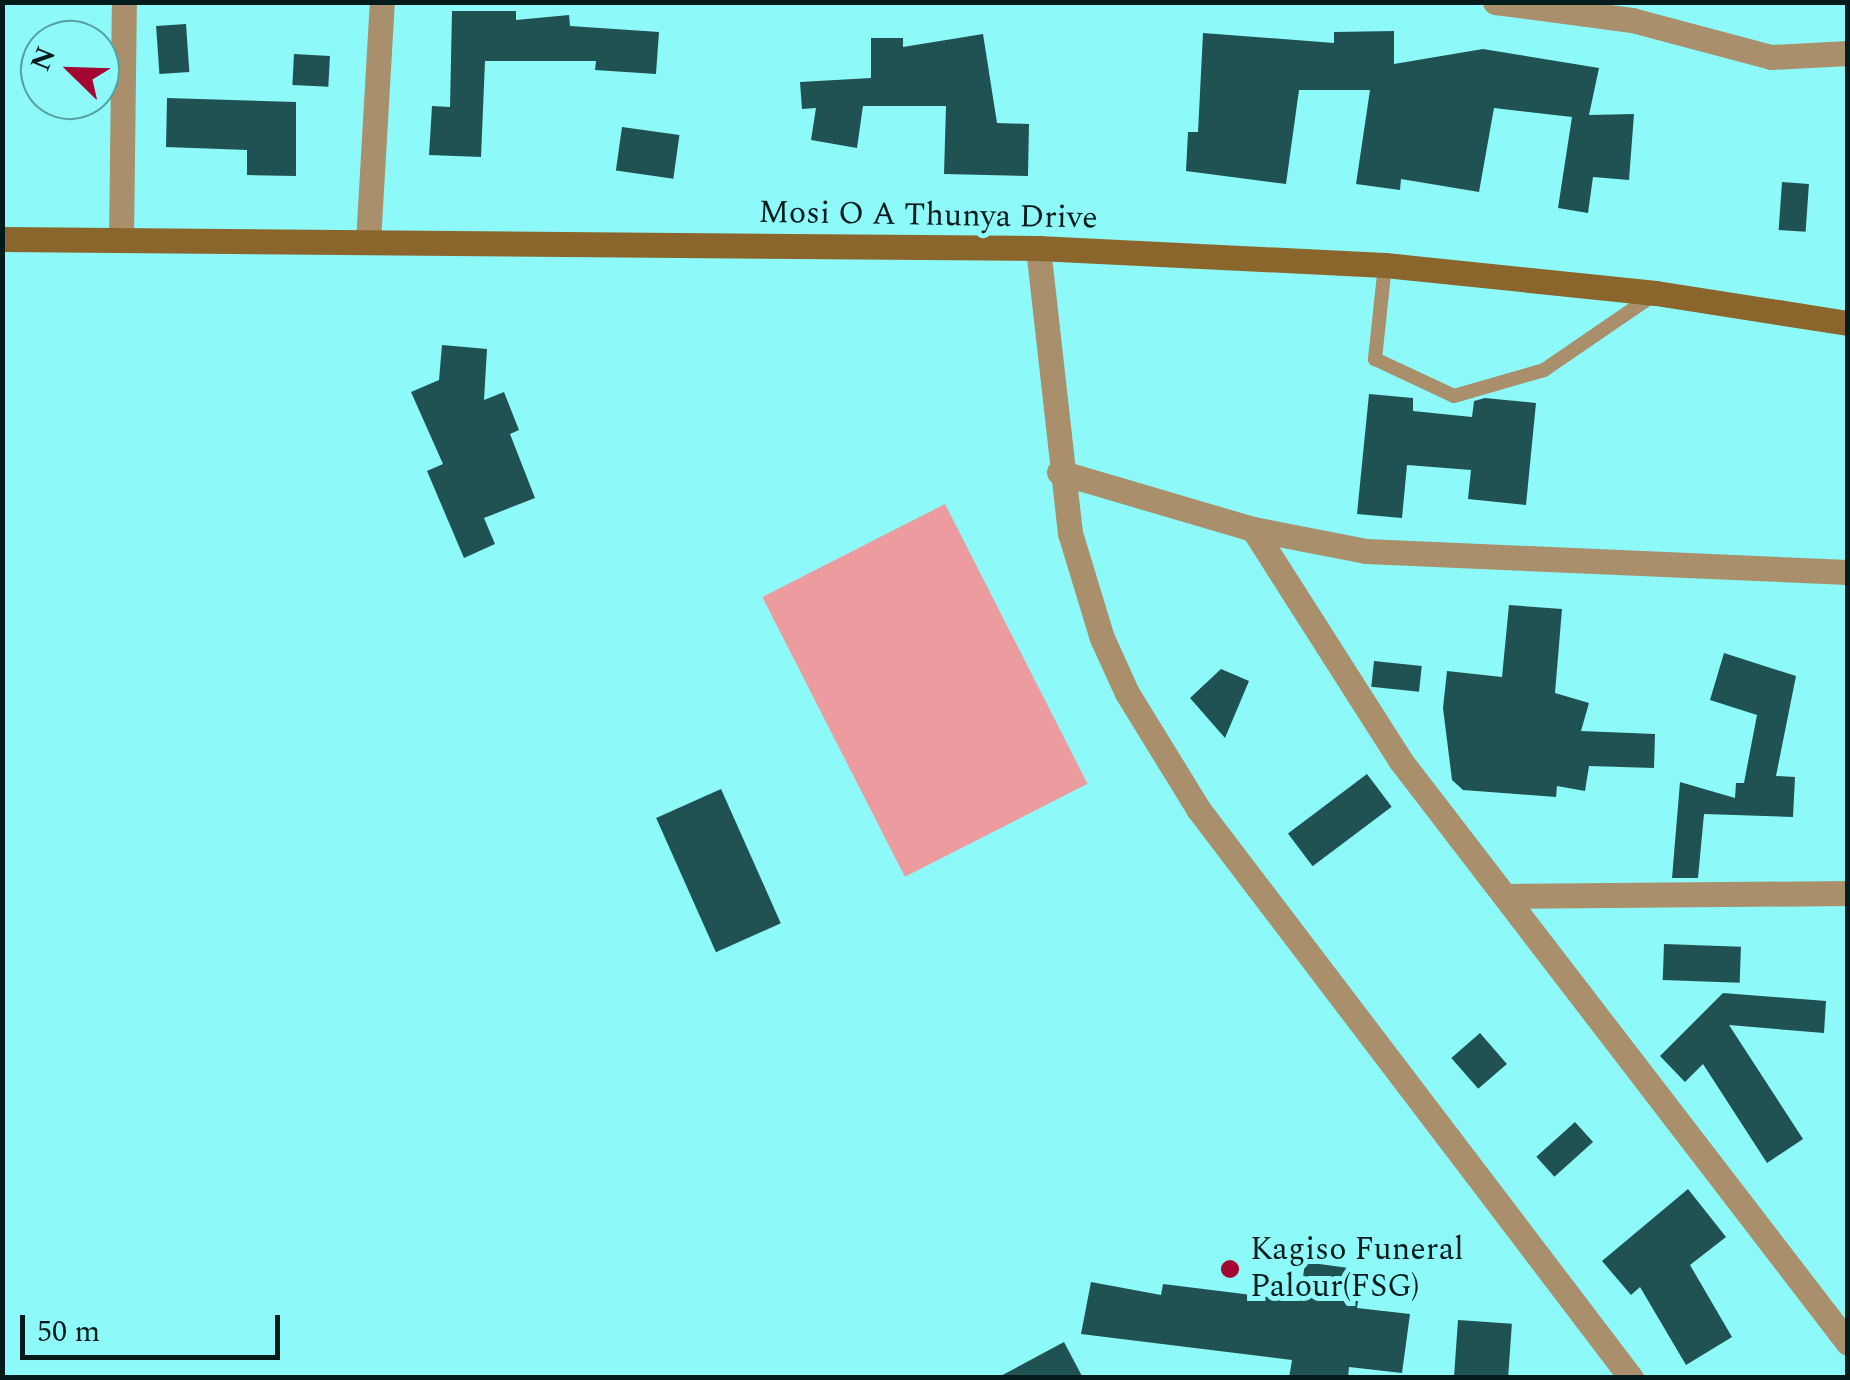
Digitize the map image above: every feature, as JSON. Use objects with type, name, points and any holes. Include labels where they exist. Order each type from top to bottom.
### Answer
[{"type":"street","points":[[121,239],[124,2]]},
{"type":"street","points":[[368,242],[382,2]]},
{"type":"street","points":[[1496,2],[1634,11],[1772,56],[1848,53]]},
{"type":"street","name":"Mosi O A Thunya Drive","points":[[2,239],[1038,248],[1385,265],[1656,293],[1848,323]]},
{"type":"street","points":[[1038,248],[1060,472],[1102,638],[1160,752],[1442,1138],[1631,1378]]},
{"type":"street","points":[[1060,472],[1253,530],[1404,554],[1848,572]]},
{"type":"street","points":[[1253,530],[1400,760],[1848,1343]]},
{"type":"street","points":[[1506,896],[1848,893]]},
{"type":"lane","points":[[1385,265],[1375,359],[1454,396],[1544,370],[1656,293]]},
{"type":"shaded area","points":[[945,504],[1088,784],[905,877],[762,597]]},
{"type":"building","points":[[452,11],[516,11],[516,20],[569,15],[570,26],[659,32],[656,74],[595,70],[596,61],[485,61],[481,157],[429,155],[432,106],[450,107]]},
{"type":"building","points":[[186,24],[189,72],[159,74],[156,26]]},
{"type":"building","points":[[1394,31],[1394,64],[1483,49],[1599,68],[1589,115],[1634,114],[1629,180],[1593,177],[1588,213],[1558,208],[1572,117],[1494,108],[1479,192],[1401,179],[1400,190],[1356,184],[1370,90],[1299,90],[1286,184],[1186,171],[1188,132],[1198,132],[1203,33],[1334,43],[1334,32]]},
{"type":"building","points":[[983,34],[997,123],[1029,124],[1028,176],[944,174],[946,106],[863,106],[857,148],[811,140],[816,108],[802,109],[800,82],[871,78],[871,38],[903,38],[903,47]]},
{"type":"building","points":[[294,54],[330,56],[328,87],[292,85]]},
{"type":"building","points":[[167,98],[296,102],[296,176],[247,175],[247,150],[166,147]]},
{"type":"building","points":[[622,127],[679,135],[673,179],[616,171]]},
{"type":"building","points":[[1782,182],[1809,184],[1806,232],[1779,230]]},
{"type":"building","points":[[442,345],[487,349],[484,400],[504,392],[519,430],[510,434],[535,498],[484,518],[495,544],[464,558],[427,471],[443,464],[411,392],[439,380]]},
{"type":"building","points":[[1369,394],[1413,398],[1413,411],[1472,417],[1474,401],[1485,398],[1536,403],[1526,505],[1468,499],[1471,470],[1407,465],[1402,518],[1357,514]]},
{"type":"building","points":[[1509,605],[1562,609],[1555,693],[1589,703],[1581,731],[1655,734],[1654,768],[1589,766],[1585,791],[1557,786],[1556,797],[1463,790],[1452,780],[1443,708],[1447,671],[1502,677]]},
{"type":"building","points":[[1724,653],[1796,676],[1776,776],[1795,777],[1793,817],[1704,814],[1698,878],[1672,878],[1680,782],[1735,798],[1736,783],[1744,783],[1757,715],[1710,700]]},
{"type":"building","points":[[1374,661],[1422,666],[1419,692],[1371,687]]},
{"type":"building","points":[[1221,669],[1249,681],[1225,738],[1190,698]]},
{"type":"building","points":[[1367,774],[1392,807],[1313,866],[1288,834]]},
{"type":"building","points":[[721,789],[781,923],[716,952],[656,818]]},
{"type":"building","points":[[1664,944],[1741,947],[1740,983],[1663,980]]},
{"type":"building","points":[[1723,993],[1826,1001],[1824,1033],[1729,1025],[1803,1139],[1767,1163],[1703,1064],[1685,1082],[1660,1056]]},
{"type":"building","points":[[1480,1033],[1507,1064],[1478,1089],[1451,1058]]},
{"type":"building","points":[[1575,1122],[1593,1142],[1554,1177],[1536,1157]]},
{"type":"building","points":[[1688,1189],[1726,1237],[1690,1265],[1732,1337],[1686,1365],[1640,1287],[1631,1295],[1602,1261]]},
{"type":"building","points":[[1305,1262],[1363,1270],[1357,1308],[1410,1314],[1402,1373],[1349,1367],[1348,1378],[1289,1378],[1292,1360],[1081,1334],[1091,1282],[1161,1295],[1163,1284],[1300,1301]]},
{"type":"building","points":[[1458,1320],[1512,1324],[1508,1378],[1454,1378]]},
{"type":"building","points":[[1064,1342],[1083,1378],[997,1378]]},
{"type":"place","name":"Kagiso Funeral Palour(FSG)","points":[[1230,1269]]}]
